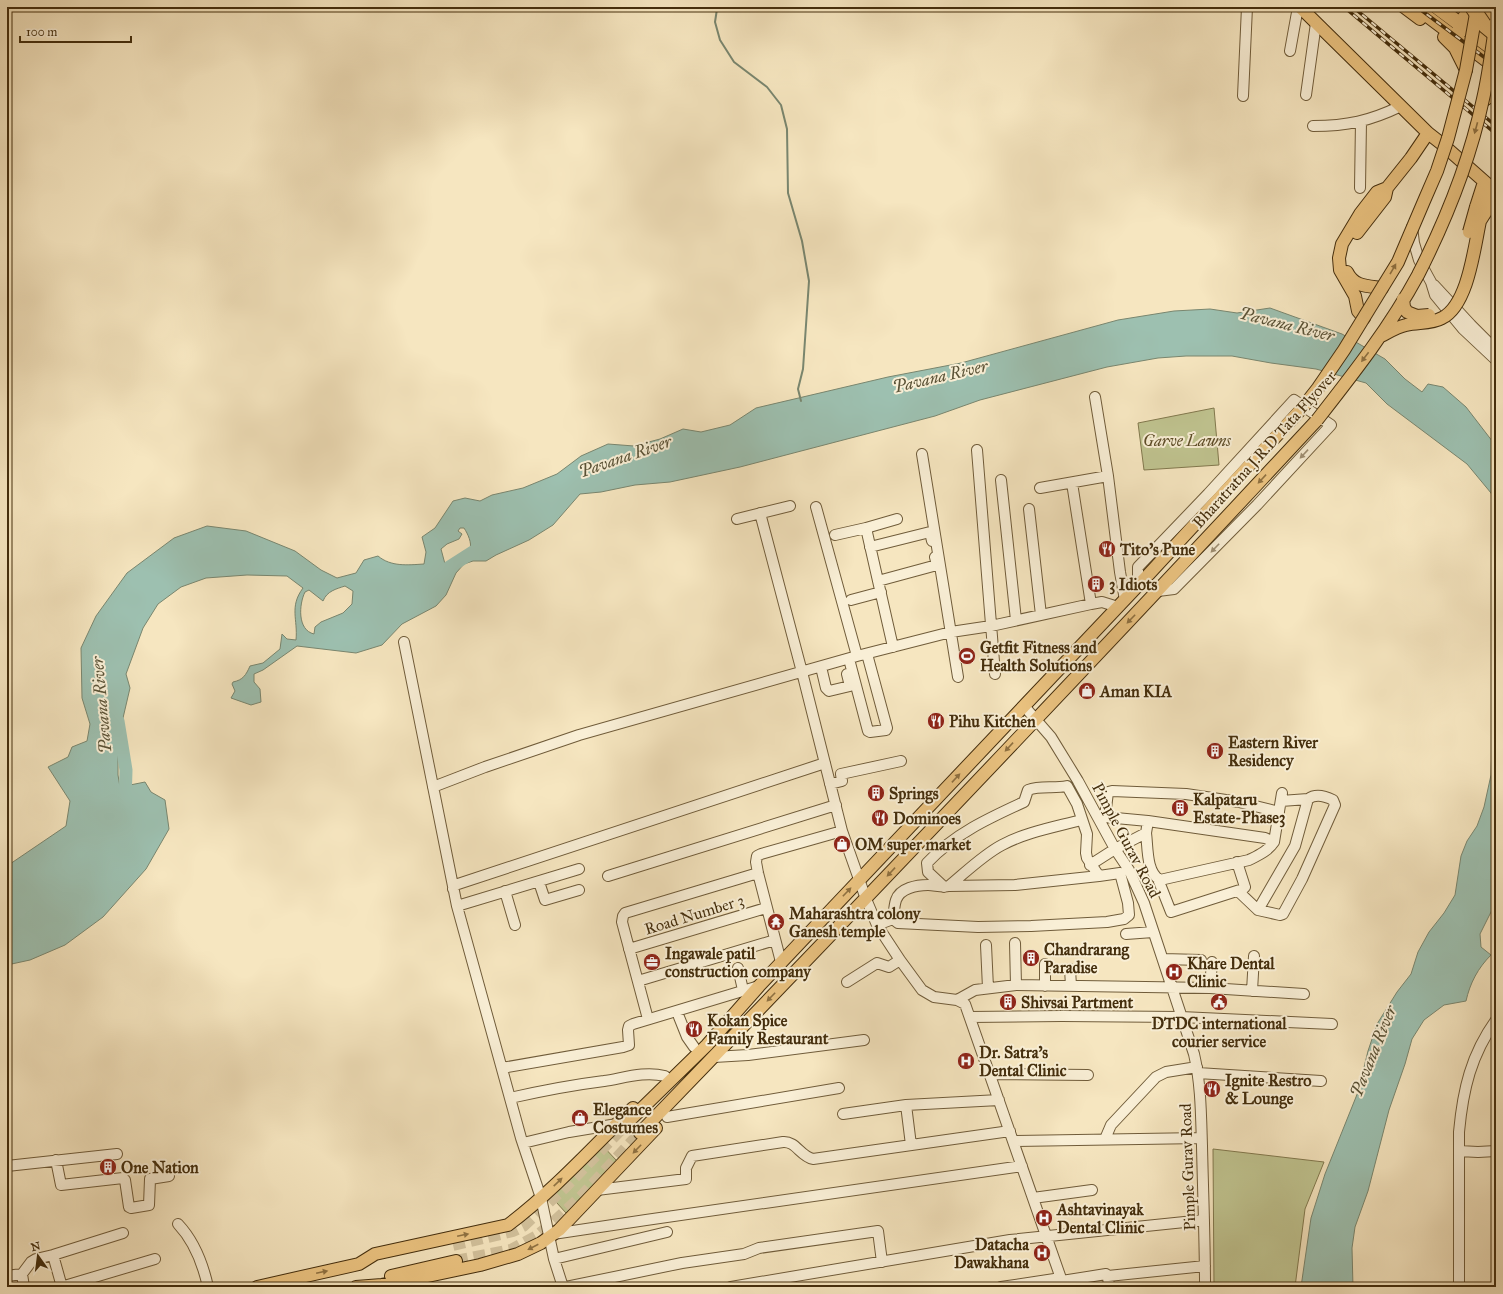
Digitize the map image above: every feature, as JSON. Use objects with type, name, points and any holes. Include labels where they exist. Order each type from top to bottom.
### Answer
[{"type":"highway","points":[[1437,7],[1450,16],[1476,10],[1496,9]]},
{"type":"highway","points":[[1476,10],[1496,28]]},
{"type":"highway","points":[[1476,10],[1485,26],[1496,35]]},
{"type":"highway","points":[[1456,38],[1466,13]]},
{"type":"highway","points":[[1466,13],[1496,51]]},
{"type":"main road","points":[[1299,7],[1428,133],[1495,190],[1473,217],[1459,286],[1449,304],[1439,312],[1427,316],[1417,316],[1407,312],[1404,307],[1403,299]]},
{"type":"main road","points":[[1404,7],[1451,43],[1466,70]]},
{"type":"main road","points":[[1415,7],[1496,68]]},
{"type":"main road","name":"Bharatratna J.R.D Tata Flyover","points":[[630,1121],[707,1045],[781,962],[1138,586],[1303,407],[1318,388],[1336,363],[1398,262],[1437,171],[1448,138],[1466,70],[1476,10]]},
{"type":"main road","name":"Bharatratna J.R.D Tata Flyover","points":[[640,1133],[1158,591],[1317,420],[1379,337],[1403,299],[1417,276],[1445,217],[1474,136],[1483,101],[1496,21]]},
{"type":"main road","points":[[1483,101],[1496,92]]},
{"type":"main road","points":[[1382,288],[1361,286],[1348,275],[1345,262],[1349,246],[1369,216],[1385,197],[1387,188],[1411,158],[1428,133]]},
{"type":"main road","points":[[1379,337],[1405,325],[1430,322],[1442,318],[1454,309],[1464,290],[1480,222],[1484,182]]},
{"type":"main road","points":[[1364,318],[1358,311],[1355,296],[1342,274],[1339,266],[1339,255],[1342,244],[1360,214],[1377,192],[1387,188]]},
{"type":"main road","points":[[359,1264],[375,1254],[508,1225],[541,1198],[694,1047],[707,1045]]},
{"type":"main road","points":[[356,1287],[382,1285],[480,1265],[518,1254],[541,1243],[559,1230],[667,1117],[715,1064],[714,1057]]},
{"type":"main road","points":[[257,1287],[453,1245]]},
{"type":"main road","points":[[345,1287],[415,1269],[456,1261]]},
{"type":"street","points":[[1243,96],[1247,7]]},
{"type":"street","points":[[1290,51],[1299,7]]},
{"type":"street","points":[[1306,95],[1316,23]]},
{"type":"street","points":[[1313,126],[1334,126],[1361,121],[1380,116],[1401,106]]},
{"type":"street","points":[[1360,188],[1361,121]]},
{"type":"street","points":[[1442,144],[1436,164],[1411,224],[1414,244],[1419,260],[1431,282],[1435,295],[1463,329],[1496,360]]},
{"type":"street","points":[[1431,282],[1496,350]]},
{"type":"street","points":[[433,787],[485,767],[579,736],[850,658],[951,632],[991,626],[1102,602],[1121,603],[1120,572],[1108,476],[1095,397]]},
{"type":"street","points":[[1138,586],[1138,567],[1208,494],[1294,400],[1331,425],[1257,505],[1174,589],[1158,591]]},
{"type":"street","points":[[977,450],[995,674]]},
{"type":"street","points":[[922,454],[958,677]]},
{"type":"street","points":[[1040,488],[1108,476]]},
{"type":"street","points":[[1000,480],[1016,620]]},
{"type":"street","points":[[1072,483],[1091,604]]},
{"type":"street","points":[[737,518],[790,506]]},
{"type":"street","points":[[816,507],[868,731],[886,730],[887,728],[867,654]]},
{"type":"street","points":[[1029,509],[1041,615]]},
{"type":"street","points":[[760,513],[842,831],[866,898],[877,925],[922,990],[934,998],[957,1000],[965,1004],[1000,1100],[1062,1282]]},
{"type":"street","points":[[836,535],[897,519]]},
{"type":"street","points":[[866,528],[893,647]]},
{"type":"street","points":[[870,547],[930,532],[937,565],[878,581]]},
{"type":"street","points":[[851,600],[880,592]]},
{"type":"street","points":[[404,642],[457,906],[510,1098],[541,1198],[551,1235],[554,1259],[562,1287]]},
{"type":"street","points":[[821,667],[828,691],[847,686],[850,684],[850,658]]},
{"type":"street","name":"Pimple Gurav Road","points":[[1024,706],[1052,737],[1115,849],[1129,870],[1144,903],[1172,987],[1197,1070],[1201,1138],[1205,1287]]},
{"type":"street","points":[[830,784],[842,781],[841,774],[901,761]]},
{"type":"street","points":[[453,889],[455,885],[825,763]]},
{"type":"street","points":[[947,887],[928,872],[927,862],[936,853],[976,825],[1024,802],[1028,790],[1035,787],[1061,788],[1068,786],[1077,804],[1081,820],[1087,834],[1086,853],[1090,865],[1099,876]]},
{"type":"street","points":[[1274,842],[1265,838],[1148,821],[1105,817],[1108,792],[1186,794],[1239,802],[1279,812]]},
{"type":"street","points":[[1158,879],[1160,880],[1249,860],[1261,854],[1270,848],[1274,842],[1282,797],[1308,799],[1316,795],[1333,800],[1335,805],[1302,879],[1283,914],[1280,915],[1258,910],[1238,891]]},
{"type":"street","points":[[1258,910],[1295,846],[1308,799]]},
{"type":"street","points":[[608,876],[836,805]]},
{"type":"street","points":[[947,887],[989,853],[1004,844],[1029,834],[1081,820]]},
{"type":"street","points":[[1148,821],[1146,833],[1149,860],[1154,875],[1158,879],[1171,912],[1243,889],[1244,887],[1237,862]]},
{"type":"street","points":[[781,962],[758,873],[756,862],[758,856],[842,831]]},
{"type":"street","points":[[1090,865],[1115,849],[1146,833]]},
{"type":"street","points":[[457,906],[579,869]]},
{"type":"street","points":[[648,1019],[622,922],[622,916],[758,873]]},
{"type":"street","points":[[1120,874],[1128,903],[1129,915],[1128,918],[1099,922],[978,927],[898,923],[893,919],[896,899],[900,893],[915,886],[928,885],[947,887],[1015,885],[1120,874]]},
{"type":"street","points":[[538,882],[545,900],[579,890]]},
{"type":"street","points":[[505,891],[516,925]]},
{"type":"street","name":"Road Number 3","points":[[629,949],[766,908]]},
{"type":"street","points":[[877,925],[893,919]]},
{"type":"street","points":[[1126,934],[1154,932]]},
{"type":"street","points":[[638,981],[776,940]]},
{"type":"street","points":[[1016,943],[1016,985]]},
{"type":"street","points":[[986,945],[988,988]]},
{"type":"street","points":[[1252,991],[1254,956]]},
{"type":"street","points":[[1162,959],[1201,960]]},
{"type":"street","points":[[847,982],[877,962],[888,967],[900,960]]},
{"type":"street","points":[[1210,988],[1212,962]]},
{"type":"street","points":[[1045,964],[1045,986]]},
{"type":"street","points":[[738,968],[743,990]]},
{"type":"street","points":[[1070,969],[1071,986]]},
{"type":"street","points":[[957,1000],[975,990],[1016,985],[1210,988],[1304,994]]},
{"type":"street","points":[[502,1068],[623,1047],[629,1044],[629,1026],[759,986]]},
{"type":"street","points":[[679,1017],[687,1037],[694,1047]]},
{"type":"street","points":[[970,1017],[1181,1017],[1332,1024]]},
{"type":"street","points":[[1459,1287],[1460,1115],[1471,1066],[1476,1052],[1485,1035],[1496,1020]]},
{"type":"street","points":[[714,1057],[748,1055],[864,1040]]},
{"type":"street","points":[[1105,1139],[1111,1125],[1156,1077],[1166,1072],[1197,1070],[1321,1081]]},
{"type":"street","points":[[510,1098],[549,1089],[639,1074],[657,1074],[664,1076]]},
{"type":"street","points":[[990,1074],[1088,1075]]},
{"type":"street","points":[[667,1117],[839,1088]]},
{"type":"street","points":[[843,1114],[906,1105],[1000,1100]]},
{"type":"street","points":[[906,1105],[911,1145]]},
{"type":"street","points":[[523,1143],[569,1132],[617,1124]]},
{"type":"street","points":[[597,1190],[686,1179],[686,1168],[692,1156],[783,1142],[791,1143],[805,1156],[813,1159],[911,1145],[1011,1136],[1105,1139],[1201,1138]]},
{"type":"street","points":[[1459,1151],[1496,1151]]},
{"type":"street","points":[[7,1166],[117,1154]]},
{"type":"street","points":[[56,1160],[61,1185],[123,1178],[125,1180],[131,1208],[149,1205],[150,1179],[169,1176]]},
{"type":"street","points":[[551,1235],[1022,1166]]},
{"type":"street","points":[[1033,1198],[1092,1190]]},
{"type":"street","points":[[731,1287],[1010,1240],[1204,1220]]},
{"type":"street","points":[[178,1224],[190,1239],[200,1259],[208,1287]]},
{"type":"street","points":[[566,1287],[682,1263],[744,1254],[759,1248],[878,1231],[882,1262]]},
{"type":"street","points":[[554,1259],[666,1232]]},
{"type":"street","points":[[7,1276],[22,1274],[31,1262],[41,1257],[53,1255],[123,1233]]},
{"type":"street","points":[[53,1255],[61,1287],[155,1259]]},
{"type":"street","points":[[1109,1287],[1108,1276],[1205,1266]]},
{"type":"street","points":[[22,1274],[24,1287]]},
{"type":"street","points":[[1001,1287],[1062,1282],[1106,1274]]},
{"type":"green space","name":"Garve Lawns","points":[[1214,408],[1219,465],[1144,470],[1138,423]]},
{"type":"green space","points":[[600,1143],[617,1161],[566,1213],[547,1192]]},
{"type":"green space","points":[[1213,1149],[1324,1162],[1305,1209],[1295,1287],[1214,1287]]},
{"type":"water","points":[[1270,308],[1342,334],[1385,359],[1405,379],[1422,392],[1428,384],[1443,387],[1466,407],[1496,446],[1496,504],[1491,493],[1467,464],[1387,404],[1366,383],[1316,369],[1232,356],[1186,356],[1158,358],[1107,367],[980,400],[935,416],[740,467],[670,482],[635,485],[601,492],[580,494],[553,525],[529,540],[486,561],[473,561],[464,564],[456,573],[446,595],[436,606],[402,624],[382,645],[356,653],[297,646],[263,670],[254,674],[254,682],[260,689],[261,702],[251,705],[231,698],[235,691],[232,684],[233,682],[244,677],[250,666],[263,663],[280,649],[282,634],[287,639],[296,640],[295,607],[296,601],[303,588],[287,576],[247,575],[206,578],[181,587],[158,604],[143,628],[126,674],[130,688],[123,718],[118,754],[118,775],[120,787],[145,782],[151,792],[165,800],[169,829],[146,869],[103,917],[65,945],[30,960],[7,965],[7,866],[66,826],[70,801],[48,767],[68,757],[72,747],[87,741],[90,724],[82,698],[81,648],[96,616],[127,573],[174,538],[207,526],[246,531],[295,551],[321,570],[337,578],[356,573],[364,560],[378,556],[383,560],[394,564],[424,564],[426,552],[422,537],[435,528],[453,501],[465,498],[480,501],[492,495],[523,488],[557,474],[581,456],[608,444],[634,446],[660,439],[683,429],[701,432],[730,425],[756,408],[888,377],[961,363],[1118,320],[1174,311],[1210,309],[1237,313]],"holes":[[[460,528],[464,528],[467,533],[470,541],[470,549],[466,556],[460,561],[449,565],[445,564],[441,549],[447,544],[459,539],[462,534],[458,531]],[[345,586],[353,591],[352,604],[343,613],[321,622],[315,627],[314,634],[308,632],[302,622],[301,616],[301,603],[305,592],[309,590],[323,601],[329,593],[335,589]]]},
{"type":"water","points":[[1496,721],[1496,908],[1492,910],[1480,934],[1481,947],[1491,955],[1475,976],[1466,1001],[1444,1005],[1424,1020],[1412,1039],[1389,1110],[1368,1191],[1355,1227],[1352,1248],[1353,1287],[1301,1287],[1311,1218],[1325,1174],[1358,1092],[1368,1051],[1377,1024],[1397,992],[1411,974],[1418,952],[1429,932],[1444,913],[1455,895],[1461,856],[1467,841],[1477,826],[1484,807],[1491,775],[1492,745]]},
{"type":"waterway","points":[[719,7],[717,9],[715,22],[720,40],[734,62],[767,87],[781,105],[787,129],[788,193],[802,241],[809,281],[803,369],[798,389],[801,401]]},
{"type":"waterway","name":"Pavana River","points":[[440,573],[476,550]]},
{"type":"waterway","name":"Pavana River","points":[[118,721],[126,770],[125,803]]},
{"type":"tunnel","points":[[453,1245],[513,1231],[523,1226],[565,1187],[629,1121]]},
{"type":"tunnel","points":[[456,1261],[511,1250],[537,1236],[581,1197],[640,1133]]},
{"type":"railway","points":[[1344,7],[1496,134]]},
{"type":"railway","points":[[1353,7],[1496,126]]},
{"type":"railway","points":[[1417,7],[1496,66]]},
{"type":"place","name":"Tito's Pune","points":[[1107,549]]},
{"type":"place","name":"3 Idiots","points":[[1096,584]]},
{"type":"place","name":"Getfit Fitness and Health Solutions","points":[[967,656]]},
{"type":"place","name":"Aman KIA","points":[[1087,691]]},
{"type":"place","name":"Pihu Kitchen","points":[[936,721]]},
{"type":"place","name":"Eastern River Residency","points":[[1215,751]]},
{"type":"place","name":"Springs","points":[[876,793]]},
{"type":"place","name":"Kalpataru Estate-Phase3","points":[[1180,808]]},
{"type":"place","name":"Dominoes","points":[[880,818]]},
{"type":"place","name":"OM super market","points":[[842,844]]},
{"type":"place","name":"Maharashtra colony Ganesh temple","points":[[776,922]]},
{"type":"place","name":"Chandrarang Paradise","points":[[1031,958]]},
{"type":"place","name":"Ingawale patil construction company","points":[[652,962]]},
{"type":"place","name":"Khare Dental Clinic","points":[[1174,972]]},
{"type":"place","name":"Shivsai Partment","points":[[1008,1002]]},
{"type":"place","name":"DTDC international courier service","points":[[1219,1002]]},
{"type":"place","name":"Kokan Spice Family Restaurant","points":[[694,1029]]},
{"type":"place","name":"Dr. Satra's Dental Clinic","points":[[966,1061]]},
{"type":"place","name":"Ignite Restro & Lounge","points":[[1212,1089]]},
{"type":"place","name":"Elegance Costumes","points":[[580,1118]]},
{"type":"place","name":"One Nation","points":[[108,1167]]},
{"type":"place","name":"Ashtavinayak Dental Clinic","points":[[1044,1218]]},
{"type":"place","name":"Datacha Dawakhana","points":[[1042,1253]]}]
